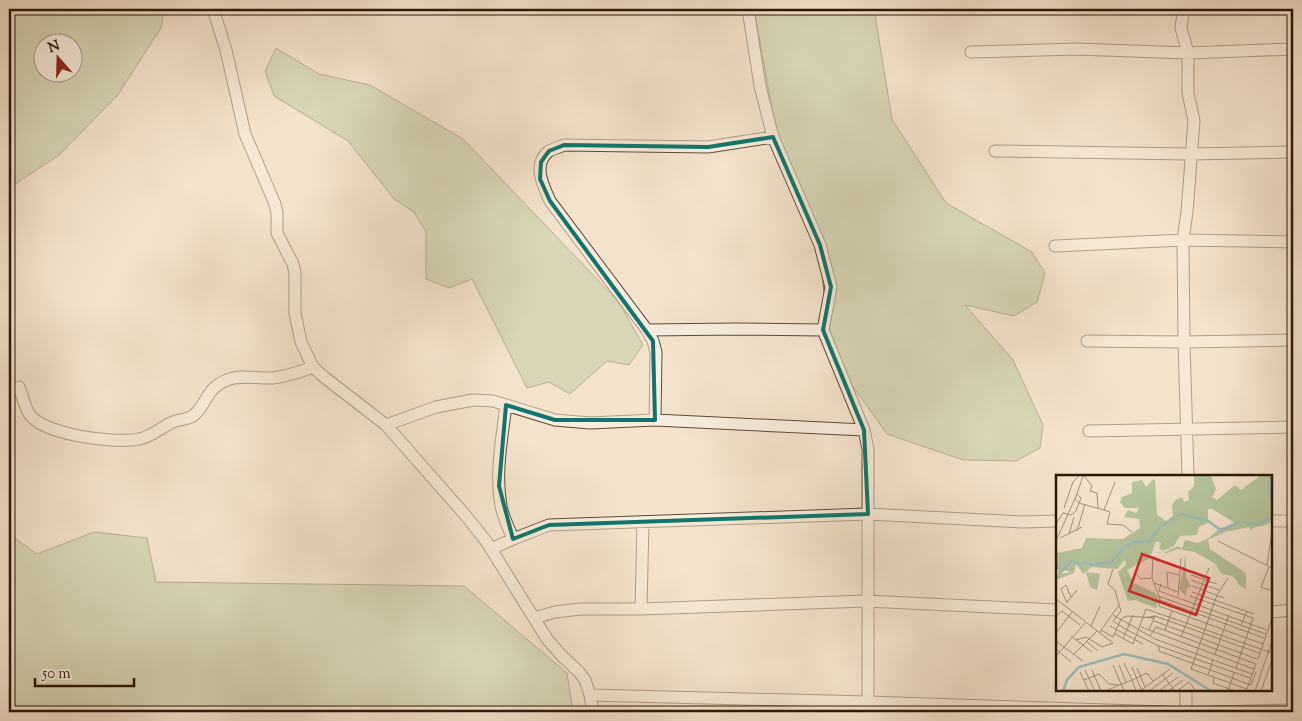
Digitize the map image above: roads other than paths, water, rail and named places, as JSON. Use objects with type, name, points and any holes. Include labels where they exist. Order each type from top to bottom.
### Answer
[{"type":"street","points":[[213,9],[226,50],[245,134],[275,204],[277,233],[293,264],[295,273],[295,313],[301,342],[313,367],[386,425],[466,516],[491,549],[556,650],[580,672],[590,695],[593,712]]},
{"type":"street","points":[[748,9],[760,86],[773,137],[820,245],[831,287],[823,330],[864,430],[868,449],[867,707]]},
{"type":"street","points":[[1184,9],[1181,28],[1188,53],[1188,93],[1194,121],[1183,240],[1188,475]]},
{"type":"street","points":[[971,52],[1076,49],[1188,53],[1293,49]]},
{"type":"street","points":[[655,420],[656,352],[653,341],[647,330],[550,200],[540,179],[541,162],[549,151],[564,145],[708,147],[773,137]]},
{"type":"street","points":[[995,151],[1190,154],[1293,152]]},
{"type":"street","points":[[1055,246],[1183,240],[1293,242]]},
{"type":"street","points":[[647,330],[823,330]]},
{"type":"street","points":[[1087,341],[1293,340]]},
{"type":"street","points":[[19,386],[30,415],[40,423],[56,430],[95,440],[138,440],[150,436],[175,421],[188,419],[195,414],[209,393],[219,384],[230,378],[272,378],[291,375],[313,367]]},
{"type":"street","points":[[386,425],[418,412],[453,402],[473,400],[493,401],[555,420],[590,423],[655,420],[864,430]]},
{"type":"street","points":[[506,405],[499,468],[499,486],[501,507],[513,539]]},
{"type":"street","points":[[1089,431],[1293,427]]},
{"type":"street","points":[[491,549],[549,525],[868,514],[1023,522],[1056,521]]},
{"type":"street","points":[[1272,521],[1293,521]]},
{"type":"street","points":[[642,609],[643,522]]},
{"type":"street","points":[[534,618],[567,610],[866,601],[1056,610]]},
{"type":"street","points":[[1272,612],[1293,610]]},
{"type":"street","points":[[1186,691],[1186,712]]},
{"type":"street","points":[[590,695],[867,707],[1166,712]]},
{"type":"street","points":[[1215,712],[1293,710]]}]
